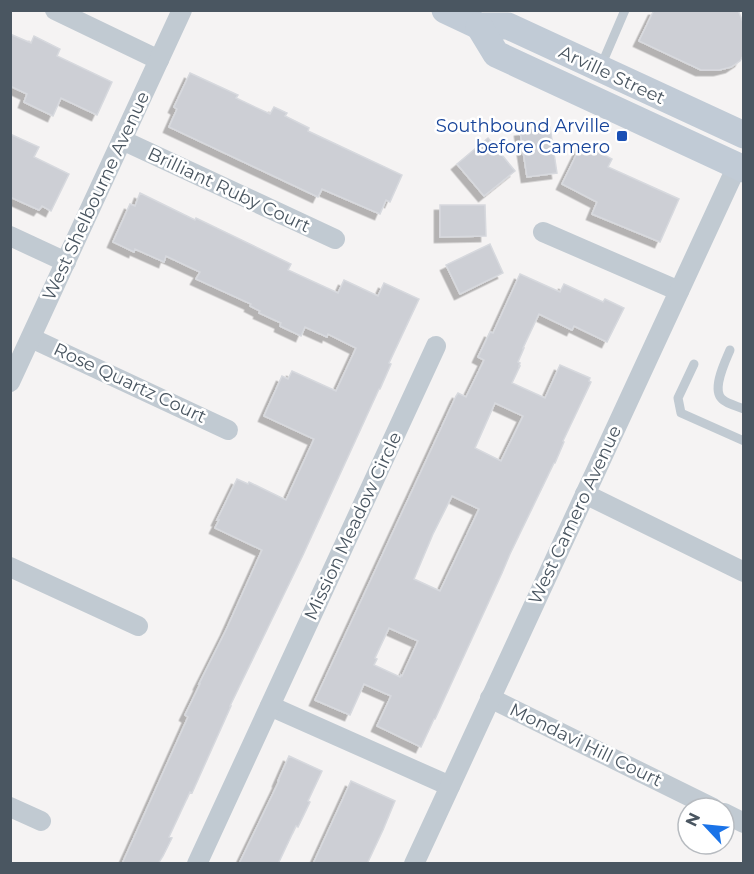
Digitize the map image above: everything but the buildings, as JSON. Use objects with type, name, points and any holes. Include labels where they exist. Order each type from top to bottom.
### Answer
[{"type":"street","points":[[55,10],[159,60]]},
{"type":"street","name":"West Shelbourne Avenue","points":[[10,382],[182,10]]},
{"type":"street","name":"Arville Street","points":[[445,10],[479,26],[508,26],[744,135]]},
{"type":"street","name":"Arville Street","points":[[479,26],[496,54],[740,167]]},
{"type":"street","name":"Brilliant Ruby Court","points":[[122,140],[335,239]]},
{"type":"street","name":"West Camero Avenue","points":[[414,864],[679,291],[740,167]]},
{"type":"street","points":[[543,232],[679,291]]},
{"type":"street","points":[[10,236],[66,262]]},
{"type":"street","name":"Rose Quartz Court","points":[[31,338],[228,430]]},
{"type":"street","name":"Mission Meadow Circle","points":[[198,864],[436,346]]},
{"type":"street","points":[[585,494],[744,572]]},
{"type":"street","points":[[10,567],[138,626]]},
{"type":"street","name":"Mondavi Hill Court","points":[[490,698],[689,796]]},
{"type":"street","points":[[270,706],[450,786]]},
{"type":"street","points":[[10,807],[41,821]]},
{"type":"lane","points":[[599,69],[625,10]]},
{"type":"lane","points":[[730,350],[717,386],[718,392],[721,399],[744,409]]},
{"type":"lane","points":[[694,364],[678,398],[681,413],[744,441]]},
{"type":"place","name":"Southbound Arville before Camero","points":[[622,136]]}]
